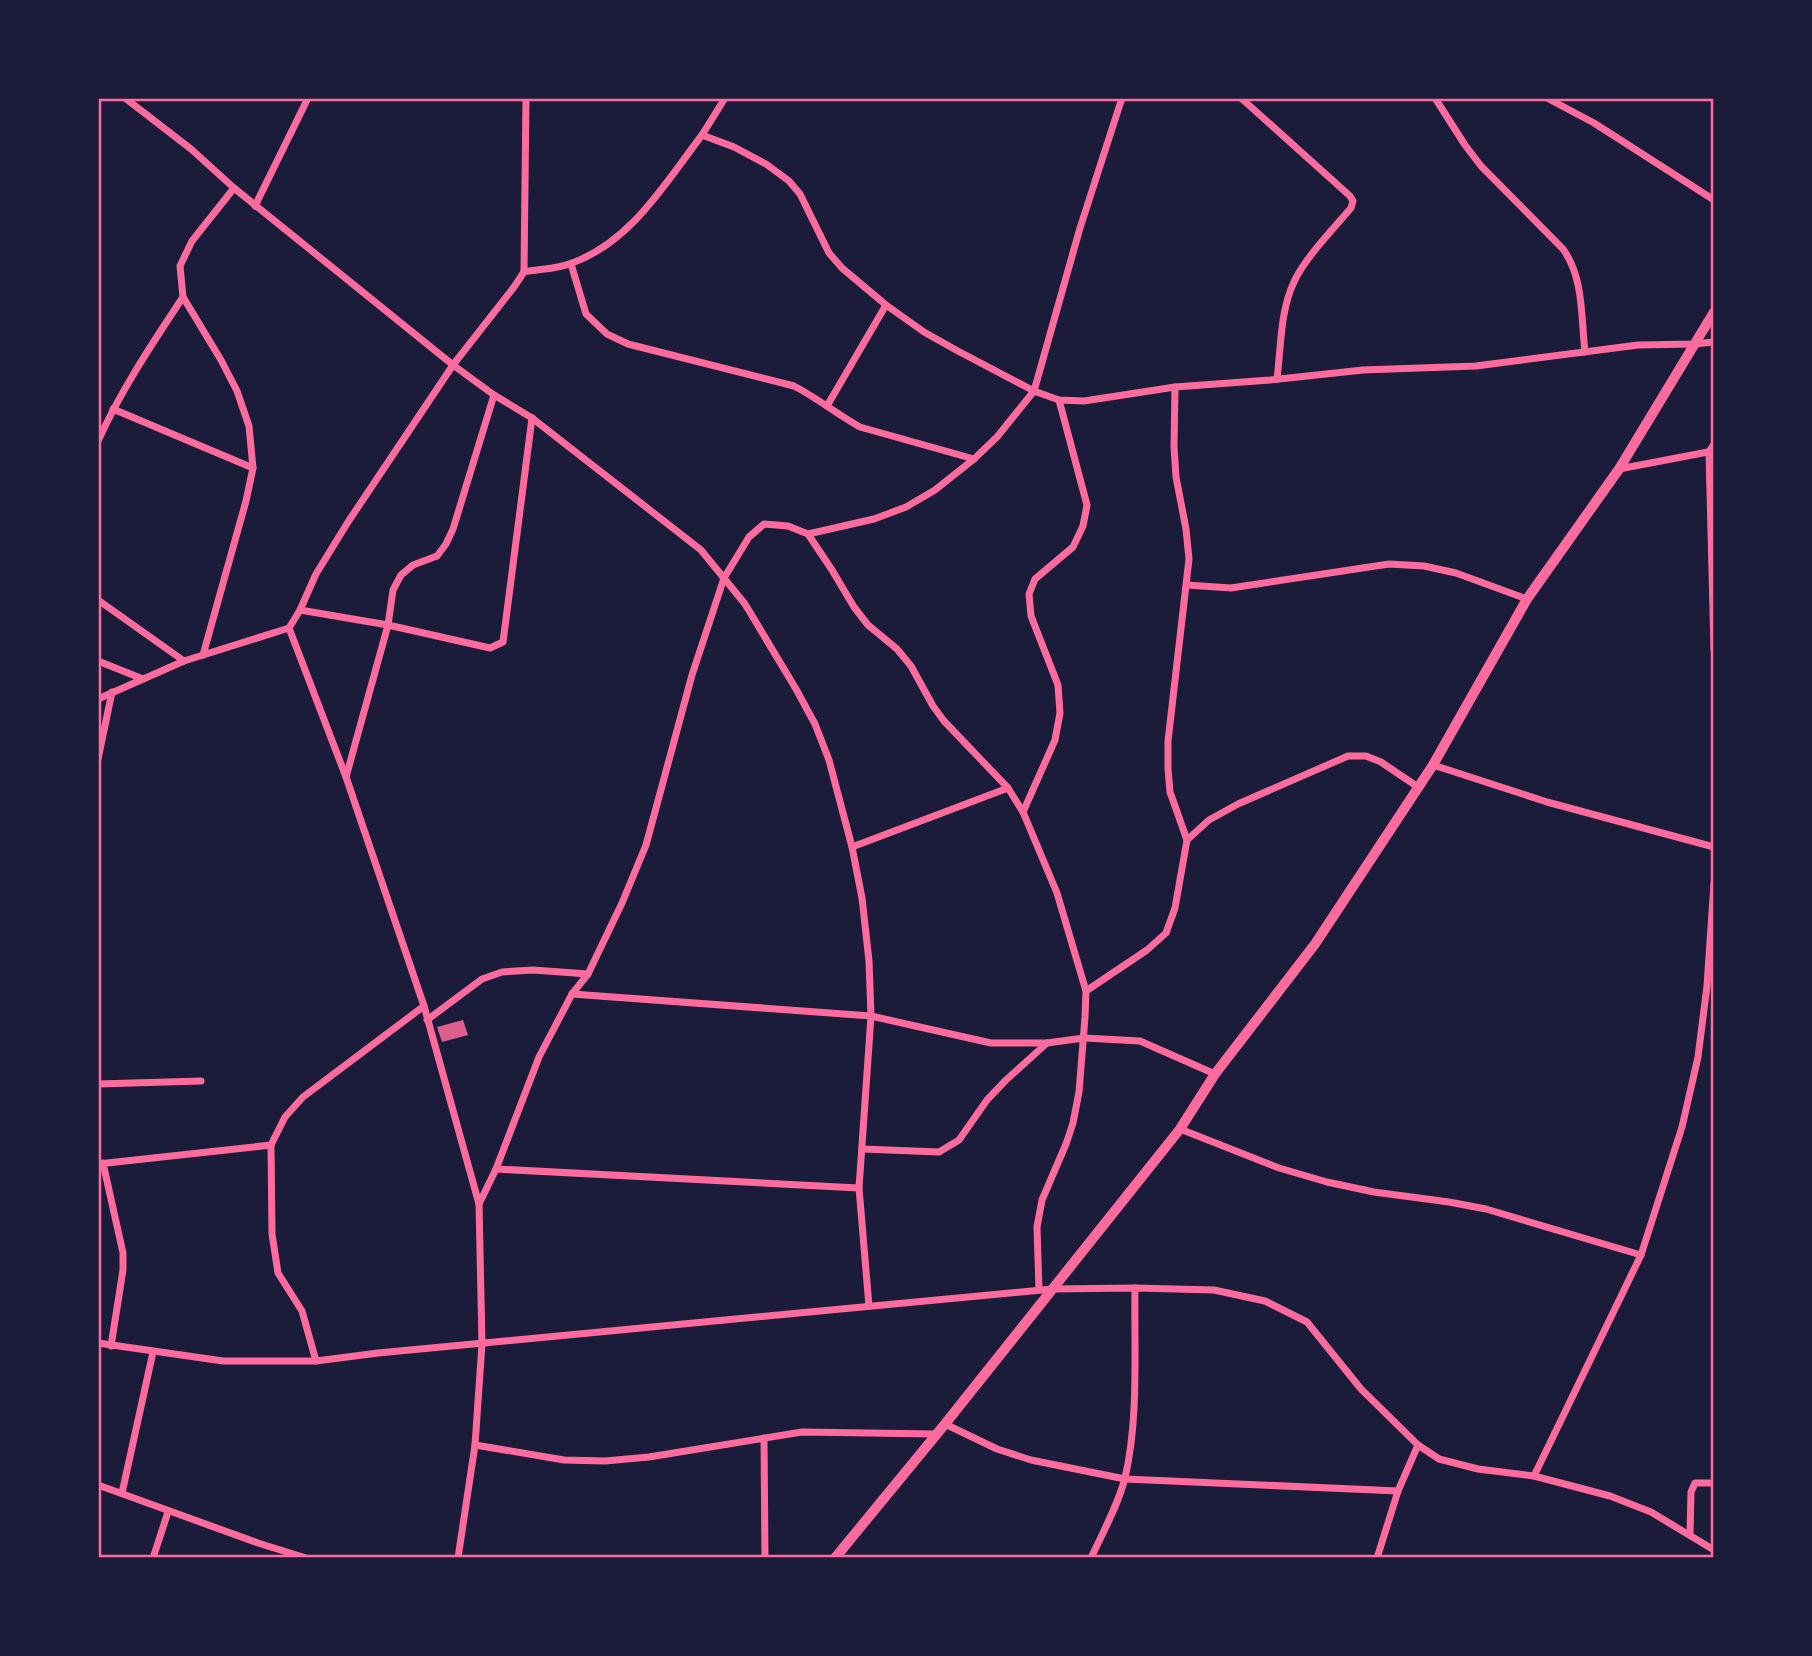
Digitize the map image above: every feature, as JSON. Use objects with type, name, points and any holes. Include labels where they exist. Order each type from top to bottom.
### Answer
[{"type":"street","points":[[125,98],[191,149],[255,206],[453,365],[532,418],[701,550],[745,604],[796,689],[829,760],[852,847],[862,898],[869,961],[871,1016],[859,1188],[869,1306]]},
{"type":"street","points":[[255,206],[308,98]]},
{"type":"street","points":[[98,699],[184,661],[289,628],[322,563],[453,365],[524,272],[526,98]]},
{"type":"street","points":[[524,272],[571,264],[624,232],[702,135],[724,98]]},
{"type":"street","points":[[807,534],[874,519],[906,507],[935,490],[997,437],[1034,391],[1080,229],[1122,98]]},
{"type":"street","points":[[1241,98],[1353,201],[1294,280],[1285,313],[1277,379]]},
{"type":"street","points":[[1434,98],[1481,166],[1571,260],[1578,286],[1585,352]]},
{"type":"street","points":[[1547,98],[1606,130],[1714,200]]},
{"type":"street","points":[[702,135],[766,164],[789,181],[800,194],[829,253],[842,268],[886,305],[924,332],[1034,391],[1059,400],[1084,401],[1175,387],[1363,370],[1476,366],[1638,345],[1714,342]]},
{"type":"street","points":[[203,655],[253,468],[249,426],[237,391],[221,359],[183,298],[180,266],[192,241],[234,188]]},
{"type":"street","points":[[571,264],[586,314],[607,334],[628,344],[794,386],[811,394],[860,427],[974,459]]},
{"type":"street","points":[[98,441],[133,373],[183,298]]},
{"type":"street","points":[[827,406],[886,305]]},
{"type":"street","points":[[835,1558],[1180,1129],[1215,1074],[1315,944],[1433,765],[1527,599],[1619,469],[1714,312]]},
{"type":"street","points":[[1086,991],[1147,950],[1166,933],[1175,908],[1187,840],[1170,792],[1168,768],[1168,741],[1189,559],[1176,477],[1175,387]]},
{"type":"street","points":[[346,777],[388,625],[393,590],[401,575],[413,565],[437,555],[446,544],[494,395]]},
{"type":"street","points":[[1023,812],[1055,740],[1060,713],[1058,685],[1031,616],[1030,594],[1035,579],[1073,547],[1083,526],[1087,505],[1059,400]]},
{"type":"street","points":[[113,409],[253,468]]},
{"type":"street","points":[[300,610],[388,625],[490,648],[503,642],[532,418]]},
{"type":"street","points":[[1714,444],[1714,649]]},
{"type":"street","points":[[1619,469],[1712,451]]},
{"type":"street","points":[[479,1204],[496,1169],[540,1056],[572,994],[588,974],[604,943],[646,845],[692,675],[724,578],[749,537],[764,524],[788,526],[807,534],[868,625],[897,649],[911,666],[944,720],[1009,788],[1023,812],[1057,893],[1086,991],[1084,1038],[1073,1123],[1039,1213],[1039,1290]]},
{"type":"street","points":[[1187,585],[1231,589],[1389,564],[1424,566],[1456,573],[1527,599]]},
{"type":"street","points":[[98,600],[184,661]]},
{"type":"street","points":[[289,628],[346,777],[424,1006],[479,1204],[482,1344],[475,1445],[458,1558]]},
{"type":"street","points":[[98,661],[143,678]]},
{"type":"street","points":[[98,759],[112,692]]},
{"type":"street","points":[[1187,840],[1209,820],[1238,804],[1348,756],[1366,757],[1381,762],[1418,787]]},
{"type":"street","points":[[1433,765],[1547,802],[1714,848]]},
{"type":"street","points":[[852,847],[1009,788]]},
{"type":"street","points":[[1534,1476],[1640,1255],[1682,1127],[1698,1057],[1707,986],[1714,883]]},
{"type":"street","points":[[427,1020],[482,979],[502,972],[533,970],[588,974]]},
{"type":"street","points":[[572,994],[871,1016],[991,1043],[1047,1043],[1084,1038],[1140,1041],[1215,1074]]},
{"type":"street","points":[[316,1361],[302,1311],[278,1273],[272,1234],[271,1146],[285,1117],[303,1097],[424,1006]]},
{"type":"street","points":[[862,1149],[939,1153],[959,1140],[987,1100],[1047,1043]]},
{"type":"street","points":[[98,1084],[201,1081]]},
{"type":"street","points":[[1180,1129],[1279,1168],[1326,1182],[1486,1209],[1640,1255]]},
{"type":"street","points":[[111,1346],[123,1270],[122,1253],[101,1164],[271,1146]]},
{"type":"street","points":[[496,1169],[859,1188]]},
{"type":"street","points":[[1091,1558],[1125,1479],[1133,1420],[1135,1288]]},
{"type":"street","points":[[98,1343],[223,1361],[316,1361],[1039,1290],[1214,1290],[1265,1301],[1307,1322],[1362,1389],[1418,1445],[1439,1459],[1478,1469],[1534,1476],[1610,1496],[1651,1512],[1714,1550]]},
{"type":"street","points":[[122,1493],[153,1352]]},
{"type":"street","points":[[945,1424],[997,1449],[1031,1460],[1125,1479],[1398,1491]]},
{"type":"street","points":[[475,1445],[564,1460],[605,1461],[649,1457],[802,1433],[936,1434]]},
{"type":"street","points":[[764,1438],[765,1558]]},
{"type":"street","points":[[1377,1558],[1398,1491],[1418,1445]]},
{"type":"street","points":[[1690,1535],[1691,1492],[1695,1483],[1714,1483]]},
{"type":"street","points":[[98,1485],[258,1544],[306,1558]]},
{"type":"street","points":[[153,1558],[168,1512]]},
{"type":"building","points":[[463,1020],[468,1035],[442,1042],[437,1027]]}]
